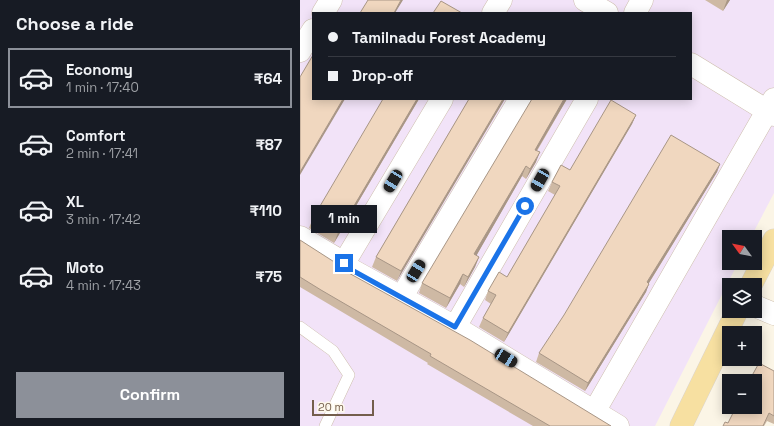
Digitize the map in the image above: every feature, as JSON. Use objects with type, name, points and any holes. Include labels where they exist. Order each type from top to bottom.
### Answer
[{"type":"main road","points":[[755,278],[774,240]]},
{"type":"main road","points":[[680,426],[734,318]]},
{"type":"street","points":[[324,12],[331,0]]},
{"type":"street","points":[[494,12],[501,0]]},
{"type":"street","points":[[585,0],[605,12]]},
{"type":"street","points":[[636,12],[642,0]]},
{"type":"street","points":[[300,51],[312,32]]},
{"type":"street","points":[[594,412],[772,108],[692,65]]},
{"type":"street","points":[[344,263],[441,100]]},
{"type":"street","points":[[401,298],[519,100]]},
{"type":"street","points":[[455,327],[586,100]]},
{"type":"street","points":[[300,237],[344,263],[350,269],[455,327],[618,426]]},
{"type":"street","points":[[762,309],[774,314]]},
{"type":"lane","points":[[300,327],[333,351],[349,375],[325,426]]},
{"type":"shaded area","points":[[300,0],[774,0],[774,193],[755,230],[722,230],[722,270],[734,270],[730,278],[722,278],[722,294],[655,426],[300,426]]},
{"type":"building","points":[[368,0],[401,0],[395,12],[361,12]]},
{"type":"building","points":[[441,1],[460,12],[434,12]]},
{"type":"building","points":[[312,57],[312,100],[342,100],[300,172],[300,77]]},
{"type":"building","points":[[382,100],[416,100],[338,233],[313,218]]},
{"type":"building","points":[[468,100],[502,100],[401,271],[376,257]]},
{"type":"building","points":[[531,100],[563,100],[535,150],[540,152],[530,169],[526,166],[474,254],[479,257],[468,277],[463,274],[450,298],[422,283]]},
{"type":"building","points":[[611,100],[636,115],[508,333],[483,318],[496,295],[488,291],[499,272],[507,277],[560,186],[552,182],[561,165],[570,170]]},
{"type":"building","points":[[671,135],[720,164],[647,282],[649,284],[588,383],[539,353],[564,315]]},
{"type":"building","points":[[300,240],[339,265],[347,272],[470,340],[611,426],[550,426],[430,356],[431,354],[300,277]]},
{"type":"building","points":[[762,365],[774,371],[774,416],[769,413],[763,426],[723,426],[725,422],[728,423],[732,414],[762,414],[762,374],[753,374],[757,366],[762,366]]},
{"type":"route","points":[[344,263],[350,269],[455,327],[525,206]]}]
